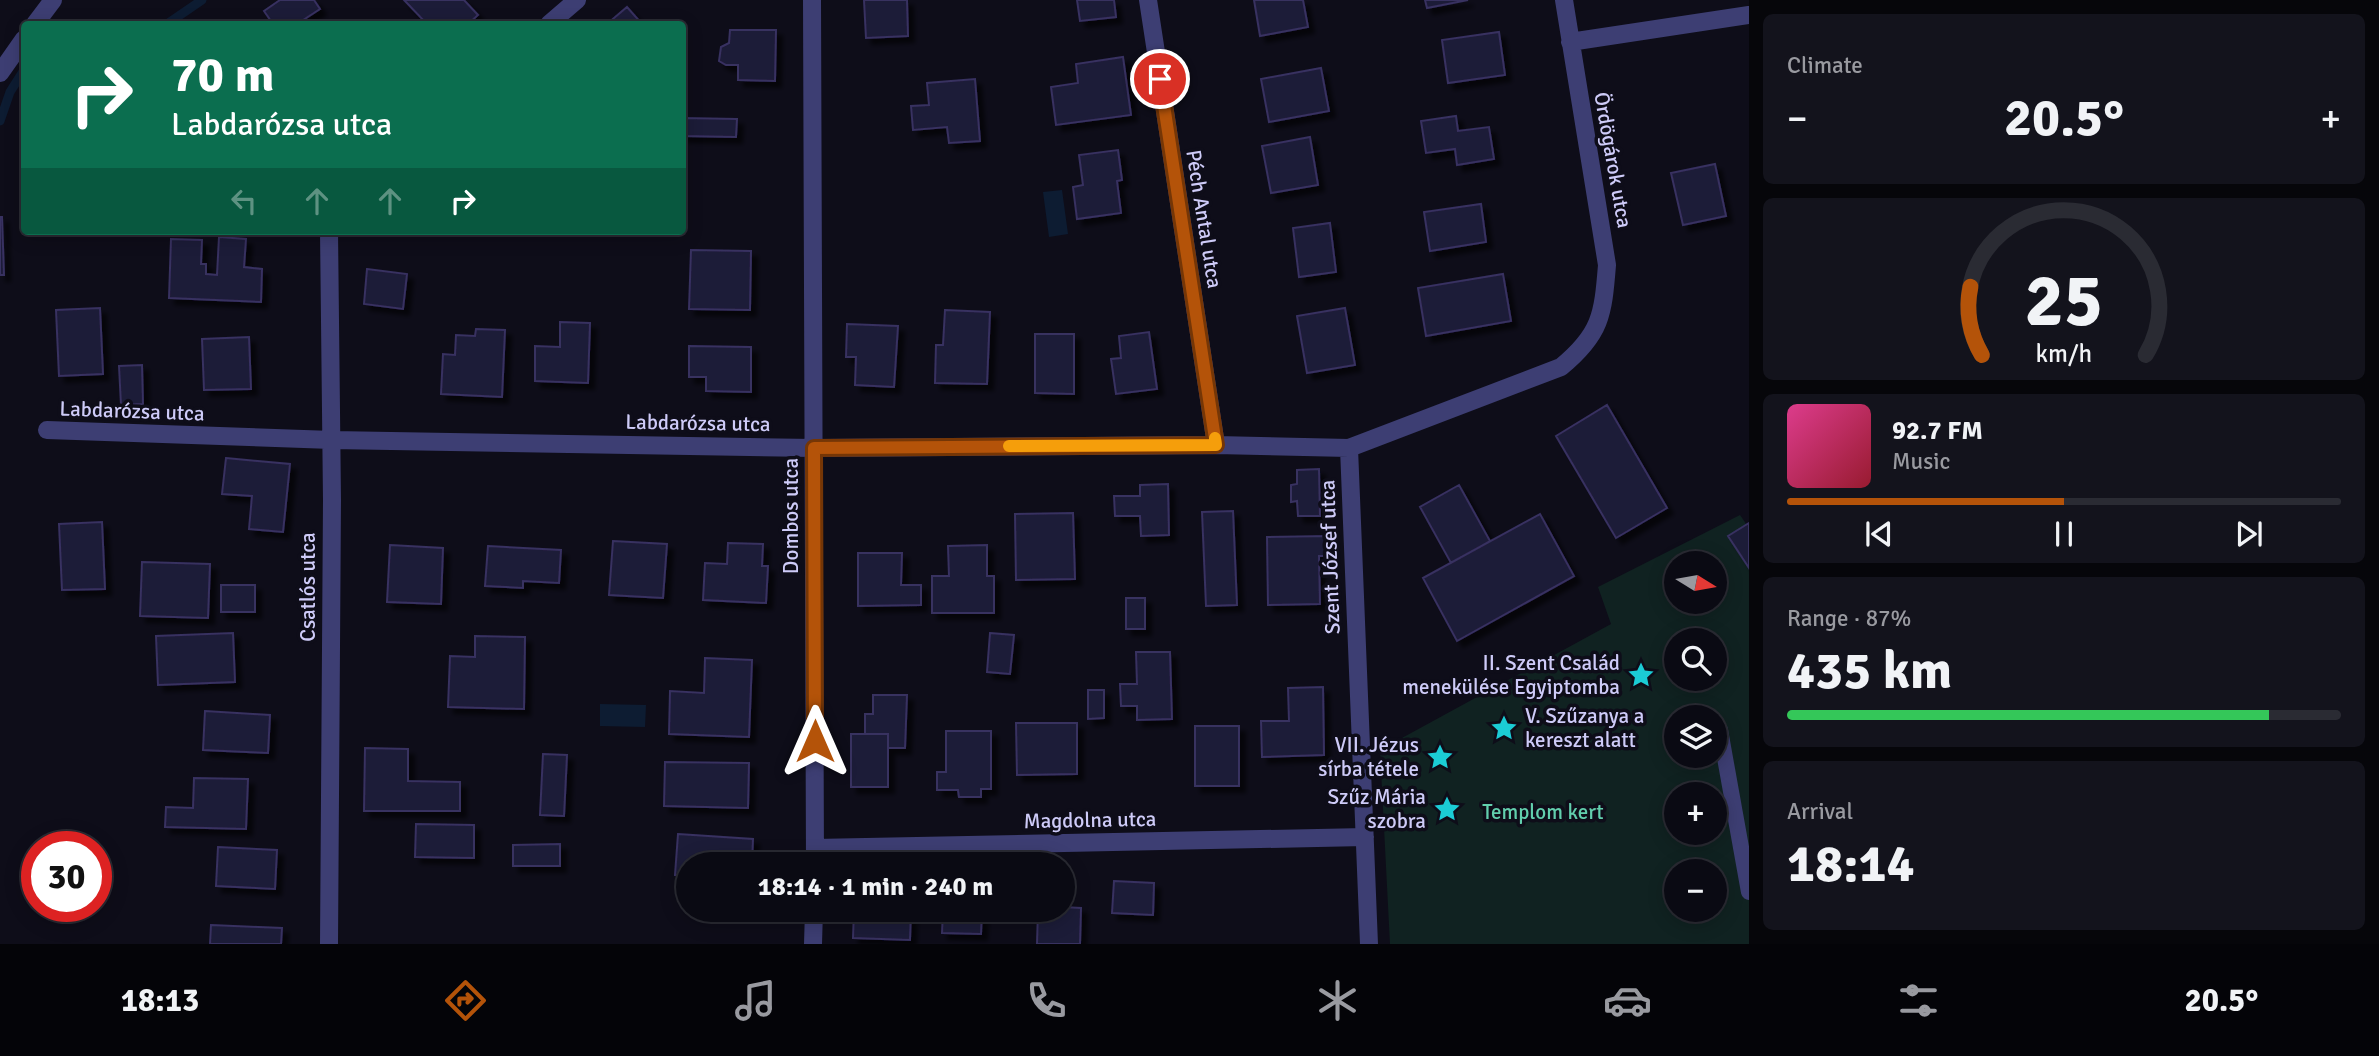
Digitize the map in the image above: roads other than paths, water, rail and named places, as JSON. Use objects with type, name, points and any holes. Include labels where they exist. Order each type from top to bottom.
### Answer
[{"type":"street","points":[[37,21],[53,0]]},
{"type":"street","points":[[552,21],[577,0]]},
{"type":"street","name":"Dombos utca","points":[[812,0],[815,852]]},
{"type":"street","name":"Péch Antal utca","points":[[1148,0],[1216,445]]},
{"type":"street","name":"Ördögárok utca","points":[[1349,448],[1561,367],[1581,351],[1597,328],[1604,297],[1607,264],[1564,0]]},
{"type":"street","points":[[1570,42],[1749,16]]},
{"type":"street","points":[[0,73],[21,43]]},
{"type":"street","name":"Csatlós utca","points":[[329,235],[332,440],[329,944]]},
{"type":"street","name":"Labdarózsa utca","points":[[47,430],[332,440],[814,448],[1216,445],[1349,448]]},
{"type":"street","name":"Szent József utca","points":[[1349,448],[1369,944]]},
{"type":"street","name":"Magdolna utca","points":[[931,852],[1365,837]]},
{"type":"street","points":[[813,944],[814,922]]},
{"type":"lane","points":[[1727,768],[1749,892]]},
{"type":"water","points":[[1062,190],[1068,234],[1049,237],[1043,192]]},
{"type":"water","points":[[600,704],[646,705],[645,727],[600,726]]},
{"type":"waterway","points":[[171,21],[202,0]]},
{"type":"waterway","points":[[0,121],[10,92],[21,75]]},
{"type":"place","name":"II. Szent Család menekülése Egyiptomba","points":[[1641,675]]},
{"type":"place","name":"V. Szűzanya a kereszt alatt","points":[[1504,728]]},
{"type":"place","name":"VII. Jézus sírba tétele","points":[[1440,757]]},
{"type":"place","name":"Szűz Mária szobra","points":[[1447,809]]},
{"type":"park label","name":"Templom kert","points":[[1543,812]]}]
